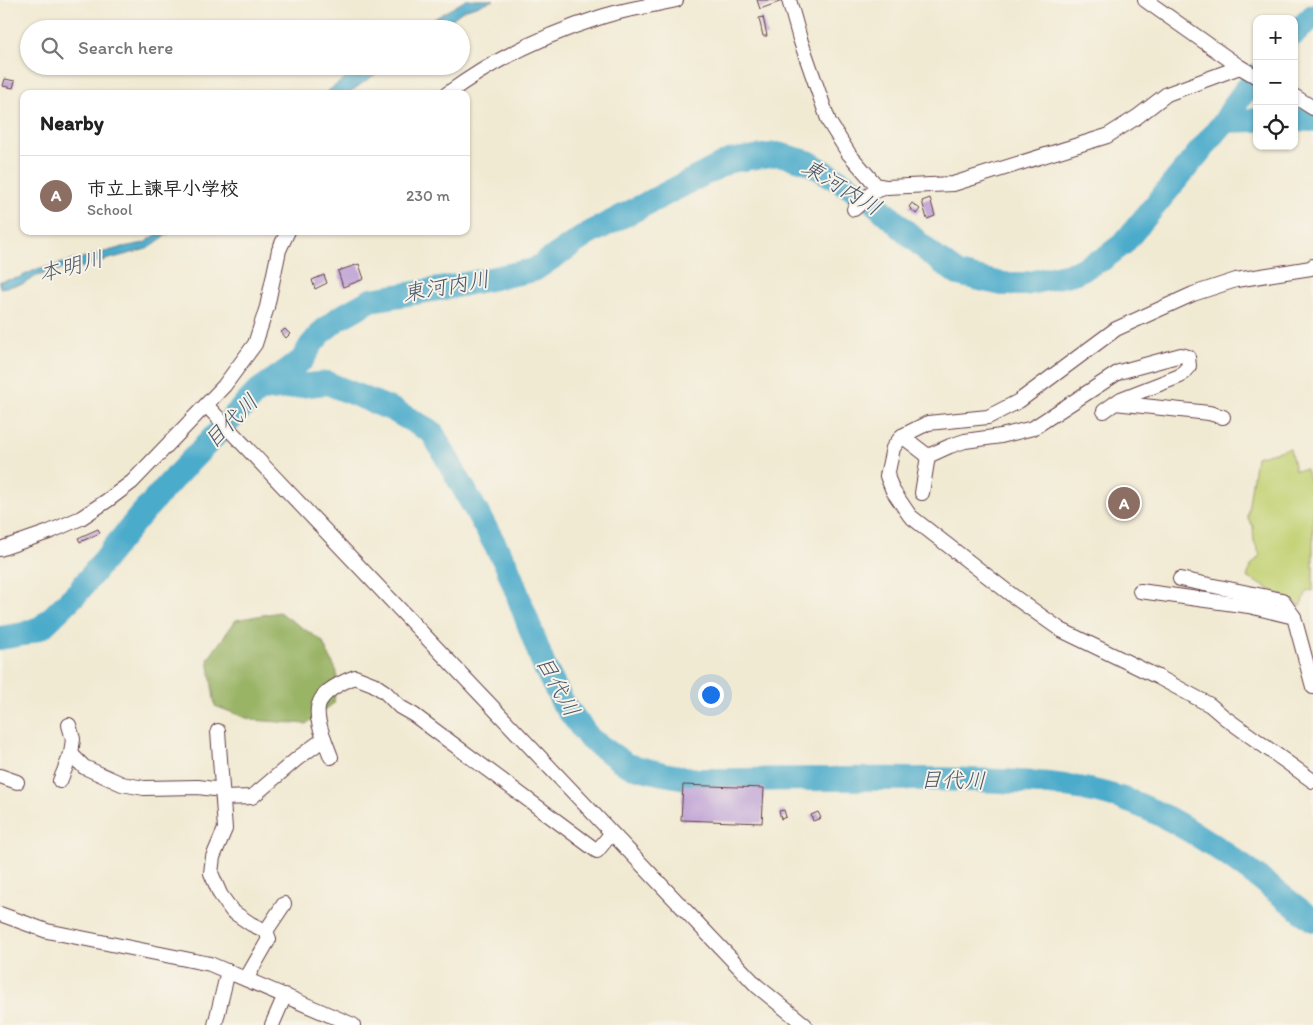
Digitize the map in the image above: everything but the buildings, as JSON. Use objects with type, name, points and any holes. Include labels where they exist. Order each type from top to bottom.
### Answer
[{"type":"street","points":[[454,90],[476,74],[508,56],[559,32],[602,16],[676,0]]},
{"type":"street","points":[[789,0],[829,122],[849,154],[879,190]]},
{"type":"street","points":[[1145,0],[1248,72]]},
{"type":"street","points":[[854,209],[879,190],[953,184],[1107,136],[1137,117],[1167,94],[1248,72]]},
{"type":"street","points":[[1298,96],[1313,97]]},
{"type":"street","points":[[1298,98],[1313,108]]},
{"type":"street","points":[[0,549],[49,532],[81,518],[108,500],[132,482],[210,409],[224,386],[255,344],[267,306],[279,250],[286,235]]},
{"type":"street","points":[[1312,268],[1236,280],[1192,294],[1116,329],[1019,401],[988,418],[928,423],[902,436],[893,448],[887,476],[893,491],[910,516],[1013,596],[1055,626],[1210,705],[1313,781]]},
{"type":"street","points":[[928,456],[966,441],[1001,436],[1033,428],[1119,372],[1180,355],[1188,357],[1189,366],[1180,376],[1121,399],[1109,407],[1209,413],[1223,417]]},
{"type":"street","points":[[210,409],[757,986],[804,1025]]},
{"type":"street","points":[[902,436],[928,456]]},
{"type":"street","points":[[922,493],[928,456]]},
{"type":"street","points":[[1180,578],[1282,600],[1294,616],[1313,687]]},
{"type":"street","points":[[1140,591],[1249,606],[1294,616]]},
{"type":"street","points":[[330,758],[317,721],[318,705],[326,692],[354,677],[373,684],[385,692],[400,707],[414,715],[597,851],[611,834]]},
{"type":"street","points":[[60,781],[71,754],[73,739],[69,725]]},
{"type":"street","points":[[218,732],[225,829],[213,857],[211,874],[220,894],[232,911],[251,924],[266,931],[269,939],[246,979]]},
{"type":"street","points":[[71,754],[84,767],[122,784],[144,788],[198,787],[222,794],[252,797],[324,739]]},
{"type":"street","points":[[0,776],[17,782]]},
{"type":"street","points":[[266,931],[284,904]]},
{"type":"street","points":[[0,914],[47,931],[210,964],[353,1025]]},
{"type":"street","points":[[215,1025],[228,971]]},
{"type":"street","points":[[272,1025],[284,995]]},
{"type":"green space","points":[[1290,448],[1295,470],[1306,469],[1313,488],[1313,591],[1308,590],[1300,606],[1247,577],[1251,566],[1260,555],[1254,541],[1253,526],[1247,517],[1256,457]]},
{"type":"green space","points":[[279,612],[322,641],[337,672],[334,703],[306,724],[252,720],[215,706],[208,659],[236,620]]},
{"type":"water","points":[[466,0],[494,0],[464,10],[451,20],[432,20]]},
{"type":"water","points":[[350,75],[374,75],[353,90],[329,90]]},
{"type":"water","name":"本明川","points":[[156,235],[166,235],[147,249],[81,268],[78,265],[37,276],[23,284],[0,288],[0,281],[18,278],[33,271],[144,243]]},
{"type":"waterway","name":"東河内川","points":[[1298,30],[1313,16]]},
{"type":"waterway","name":"東河内川","points":[[0,638],[24,634],[42,627],[78,592],[138,518],[172,480],[259,390],[302,360],[311,345],[323,331],[339,318],[371,300],[445,288],[534,270],[588,234],[729,161],[778,154],[808,162],[871,200],[932,255],[958,274],[1002,284],[1025,284],[1074,273],[1103,259],[1123,244],[1225,121],[1253,80]]},
{"type":"waterway","points":[[1225,121],[1253,120]]},
{"type":"waterway","points":[[1298,120],[1313,120]]},
{"type":"waterway","name":"目代川","points":[[261,390],[327,383],[393,410],[432,432],[507,566],[544,666],[563,703],[590,739],[627,765],[698,780],[974,780],[1057,785],[1097,792],[1137,804],[1184,827],[1229,856],[1313,920]]},
{"type":"place","name":"市立上諫早小学校","points":[[1124,503]]}]
